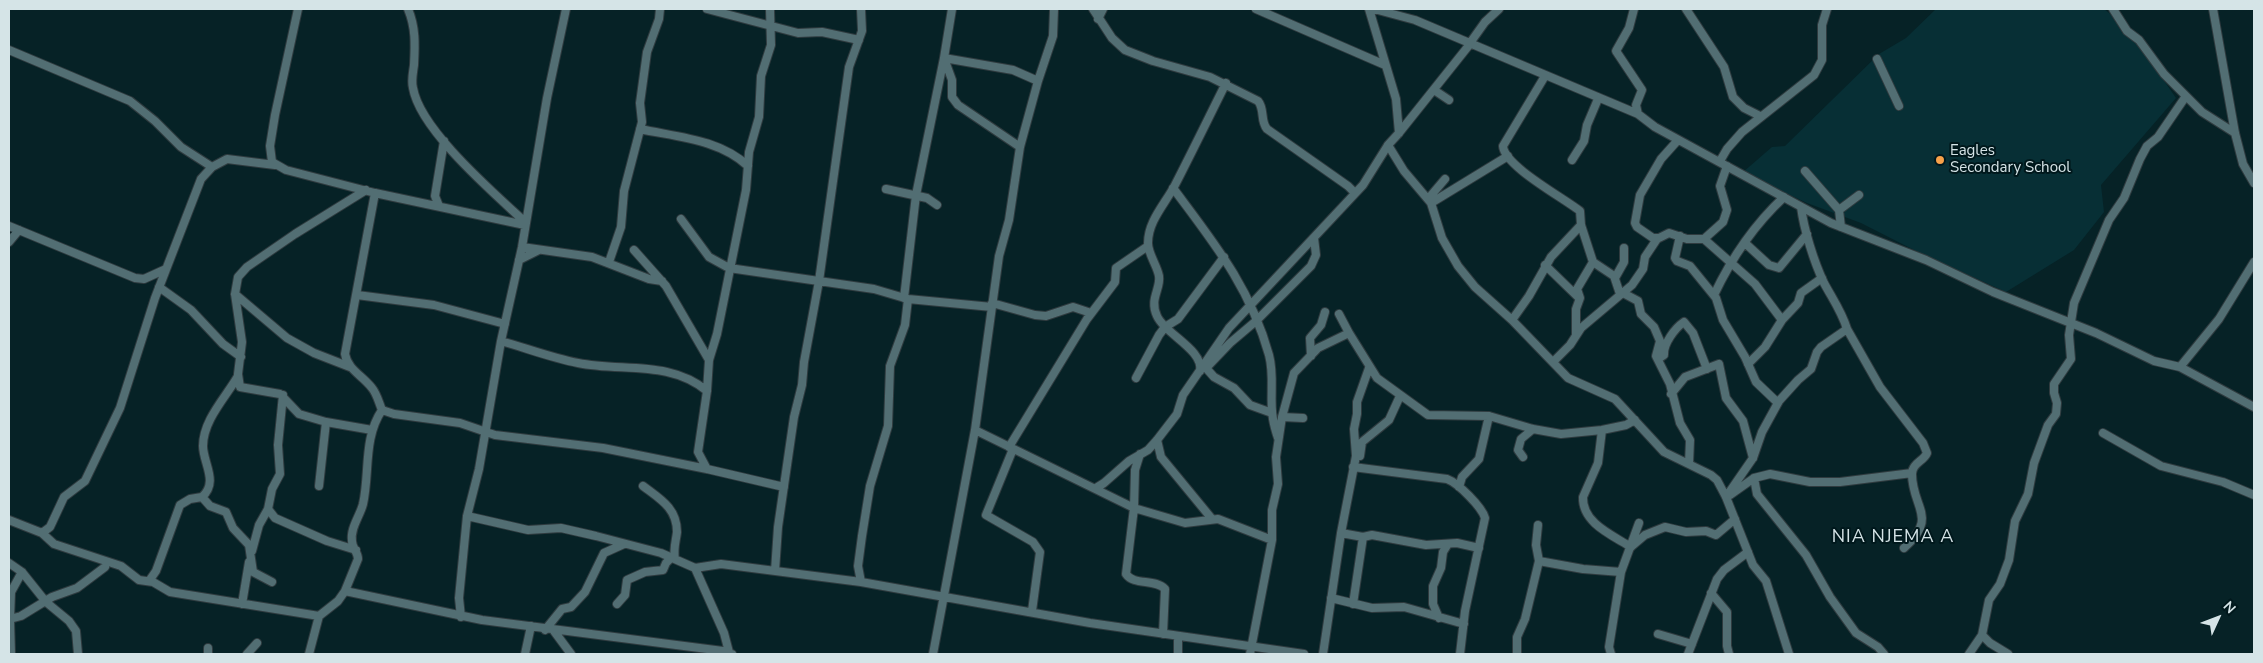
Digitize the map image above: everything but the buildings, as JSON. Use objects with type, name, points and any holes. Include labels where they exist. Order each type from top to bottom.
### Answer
[{"type":"street","points":[[275,165],[270,154],[274,115],[298,9]]},
{"type":"street","points":[[408,9],[415,30],[413,90],[420,110],[444,141],[484,185],[525,223]]},
{"type":"street","points":[[462,617],[459,598],[467,516],[485,433],[501,341],[522,247],[566,9]]},
{"type":"street","points":[[609,262],[621,227],[624,191],[642,117],[640,103],[647,52],[659,19],[660,9]]},
{"type":"street","points":[[707,9],[802,34],[825,32],[859,40]]},
{"type":"street","points":[[707,469],[698,452],[707,391],[709,360],[717,334],[759,117],[761,76],[771,45],[770,9]]},
{"type":"street","points":[[774,572],[778,527],[819,281],[849,67],[862,31],[861,9]]},
{"type":"street","points":[[861,582],[858,566],[870,486],[888,426],[890,366],[906,325],[906,299],[916,195],[952,9]]},
{"type":"street","points":[[933,654],[975,430],[992,305],[1020,147],[1038,81],[1053,36],[1054,9]]},
{"type":"street","points":[[1093,9],[1112,38],[1125,50],[1226,83],[1260,103],[1264,124],[1267,129],[1348,186],[1355,193]]},
{"type":"street","points":[[1098,19],[1103,9]]},
{"type":"street","points":[[1256,9],[1385,65]]},
{"type":"street","points":[[1369,9],[1396,100],[1399,133]]},
{"type":"street","points":[[1374,9],[1415,20],[1598,99],[1638,114],[1654,127],[1841,227],[1926,260],[1993,292],[2071,322],[2154,361],[2180,367],[2254,407]]},
{"type":"street","points":[[1203,370],[1229,328],[1366,181],[1388,144],[1434,90],[1485,22],[1499,9]]},
{"type":"street","points":[[1634,9],[1629,28],[1616,52],[1642,90],[1636,106],[1638,114]]},
{"type":"street","points":[[1686,9],[1724,66],[1733,97],[1744,108],[1760,116]]},
{"type":"street","points":[[1704,238],[1726,217],[1727,210],[1720,186],[1724,164],[1723,155],[1737,137],[1760,116],[1772,109],[1814,75],[1822,60],[1822,25],[1827,9]]},
{"type":"street","points":[[2113,9],[2128,31],[2138,40],[2164,74],[2202,112],[2235,133]]},
{"type":"street","points":[[2212,9],[2235,133],[2243,164],[2254,184]]},
{"type":"street","points":[[9,50],[130,101],[155,121],[181,147],[212,167]]},
{"type":"street","points":[[944,58],[1013,70],[1038,81]]},
{"type":"street","points":[[944,58],[952,80],[952,98],[958,105],[1020,147]]},
{"type":"street","points":[[1877,59],[1898,106]]},
{"type":"street","points":[[1545,76],[1503,146],[1503,151],[1524,173],[1580,211],[1581,225],[1593,262],[1615,278],[1622,293],[1638,301],[1642,316],[1655,329],[1660,341],[1656,353],[1658,360],[1670,384],[1671,394],[1680,423],[1690,440],[1689,464]]},
{"type":"street","points":[[1226,83],[1173,188],[1158,210],[1149,237],[1148,246],[1159,278],[1154,294],[1155,311],[1165,327],[1188,347],[1203,370],[1234,388],[1250,404],[1272,413]]},
{"type":"street","points":[[1434,90],[1449,100]]},
{"type":"street","points":[[1969,654],[1982,636],[1989,600],[2000,584],[2009,560],[2015,521],[2028,494],[2034,463],[2048,425],[2056,414],[2057,403],[2054,384],[2071,359],[2069,336],[2074,303],[2109,220],[2124,198],[2147,146],[2158,137],[2186,96]]},
{"type":"street","points":[[1572,160],[1584,141],[1587,125],[1598,99]]},
{"type":"street","points":[[640,129],[721,148],[736,156],[748,166]]},
{"type":"street","points":[[1657,238],[1637,227],[1635,223],[1640,195],[1661,159],[1678,140]]},
{"type":"street","points":[[439,206],[434,196],[444,141]]},
{"type":"street","points":[[1388,144],[1404,171],[1429,201],[1442,238],[1458,266],[1474,287],[1512,320],[1554,361],[1568,378],[1615,400],[1664,452],[1714,477],[1726,497],[1753,565],[1768,587],[1789,654]]},
{"type":"street","points":[[1429,201],[1508,156]]},
{"type":"street","points":[[42,533],[50,527],[55,519],[64,497],[85,481],[120,408],[159,287],[201,179],[212,167],[227,159],[275,165],[286,170],[370,192],[525,223]]},
{"type":"street","points":[[1805,171],[1839,210],[1841,227]]},
{"type":"street","points":[[1429,201],[1445,179]]},
{"type":"street","points":[[886,188],[927,198],[937,205]]},
{"type":"street","points":[[1173,188],[1224,257],[1252,304],[1256,321],[1270,356],[1273,380],[1272,413],[1279,440]]},
{"type":"street","points":[[370,192],[315,221],[247,267],[238,277],[235,294],[242,342],[238,374],[240,387],[273,391],[283,395],[299,414],[326,422],[372,430]]},
{"type":"street","points":[[370,192],[357,295],[346,350],[346,362],[373,389],[382,410],[394,414],[460,423],[485,433],[603,448],[784,487]]},
{"type":"street","points":[[1839,210],[1859,195]]},
{"type":"street","points":[[1714,296],[1732,262],[1764,216],[1784,197]]},
{"type":"street","points":[[1801,207],[1807,234],[1822,278],[1844,318],[1847,328],[1880,387],[1926,449],[1927,455],[1916,464],[1912,473],[1922,516],[1917,534],[1904,548]]},
{"type":"street","points":[[681,219],[709,257],[729,268],[874,289],[906,299],[992,305],[1046,316],[1073,307],[1091,313]]},
{"type":"street","points":[[1512,320],[1529,296],[1545,266],[1581,225]]},
{"type":"street","points":[[9,226],[135,278],[144,278],[166,269]]},
{"type":"street","points":[[9,242],[19,230]]},
{"type":"street","points":[[1554,361],[1570,344],[1576,334],[1632,285],[1643,269],[1645,257],[1657,238],[1669,233],[1704,238],[1755,284],[1782,320]]},
{"type":"street","points":[[1745,244],[1769,265],[1779,268],[1807,234]]},
{"type":"street","points":[[1680,236],[1675,258],[1677,261],[1690,266],[1714,296],[1719,304],[1723,320],[1756,382],[1778,403]]},
{"type":"street","points":[[1096,488],[1120,468],[1148,450],[1177,414],[1181,399],[1203,370],[1311,266],[1316,256],[1314,238]]},
{"type":"street","points":[[1032,611],[1040,552],[1038,547],[1033,542],[986,515],[1011,448],[1091,313],[1114,282],[1118,266],[1148,246]]},
{"type":"street","points":[[522,247],[576,254],[609,262],[649,279],[662,281]]},
{"type":"street","points":[[1615,278],[1624,262],[1624,248]]},
{"type":"street","points":[[519,260],[539,250]]},
{"type":"street","points":[[634,250],[662,281],[709,360]]},
{"type":"street","points":[[1136,378],[1139,368],[1165,327],[1178,319],[1224,257]]},
{"type":"street","points":[[1576,334],[1576,309],[1580,298],[1577,289],[1593,262]]},
{"type":"street","points":[[2180,367],[2219,319],[2254,262]]},
{"type":"street","points":[[1545,266],[1580,298]]},
{"type":"street","points":[[1748,364],[1765,347],[1782,320],[1798,303],[1801,293],[1822,278]]},
{"type":"street","points":[[159,287],[191,310],[223,344],[241,357]]},
{"type":"street","points":[[235,294],[287,338],[314,354],[351,368]]},
{"type":"street","points":[[357,295],[434,305],[505,324]]},
{"type":"street","points":[[1311,356],[1310,338],[1321,325],[1325,312]]},
{"type":"street","points":[[1339,314],[1348,334],[1376,378],[1428,415],[1489,416],[1533,429],[1561,434],[1602,430],[1626,425],[1635,420]]},
{"type":"street","points":[[1658,360],[1664,355],[1664,350],[1676,328],[1684,322],[1693,333],[1706,369]]},
{"type":"street","points":[[1726,497],[1753,458],[1762,432],[1778,403],[1798,380],[1811,369],[1817,352],[1821,347],[1847,328]]},
{"type":"street","points":[[1250,650],[1272,540],[1272,510],[1278,484],[1276,457],[1282,416],[1294,373],[1319,347],[1348,334]]},
{"type":"street","points":[[501,341],[577,363],[628,367],[680,375],[692,379],[707,391]]},
{"type":"street","points":[[1671,394],[1685,377],[1719,364],[1726,398],[1743,421],[1753,458]]},
{"type":"street","points":[[1356,468],[1354,429],[1358,414],[1357,402],[1368,368]]},
{"type":"street","points":[[149,581],[156,571],[180,505],[190,499],[202,497],[207,491],[210,480],[203,448],[204,436],[218,405],[238,374]]},
{"type":"street","points":[[243,600],[252,551],[263,516],[268,509],[272,489],[280,474],[278,445],[283,395]]},
{"type":"street","points":[[1323,654],[1341,533],[1361,444],[1389,420],[1400,396]]},
{"type":"street","points":[[309,654],[319,616],[338,601],[345,591],[358,559],[351,540],[354,525],[363,505],[372,430],[382,410]]},
{"type":"street","points":[[1282,416],[1303,418]]},
{"type":"street","points":[[1459,487],[1462,477],[1479,459],[1489,416]]},
{"type":"street","points":[[319,486],[326,422]]},
{"type":"street","points":[[1523,457],[1518,450],[1519,443],[1533,429]]},
{"type":"street","points":[[975,430],[1134,508],[1185,523],[1218,519],[1272,540]]},
{"type":"street","points":[[1602,430],[1598,464],[1583,497],[1583,503],[1589,516],[1597,526],[1630,547]]},
{"type":"street","points":[[2103,433],[2161,466],[2223,482],[2254,495]]},
{"type":"street","points":[[1157,440],[1161,458],[1212,519]]},
{"type":"street","points":[[1140,454],[1136,470],[1134,508],[1126,574],[1130,579],[1160,584],[1165,589],[1163,634]]},
{"type":"street","points":[[1356,468],[1448,479],[1459,487],[1484,514],[1485,518],[1460,654]]},
{"type":"street","points":[[1726,497],[1754,478],[1770,474],[1810,482],[1840,482],[1912,473]]},
{"type":"street","points":[[1754,478],[1757,494],[1806,555],[1830,597],[1856,633],[1878,647],[1884,654]]},
{"type":"street","points":[[644,486],[672,510],[677,532],[673,559]]},
{"type":"street","points":[[202,497],[210,506],[226,512],[233,528],[248,543],[252,551],[253,572],[272,582]]},
{"type":"street","points":[[268,509],[275,518],[327,541],[356,550]]},
{"type":"street","points":[[467,516],[528,530],[561,528],[624,544],[673,559],[694,568],[721,564],[861,582],[1250,650],[1304,654]]},
{"type":"street","points":[[9,520],[42,533],[60,546],[121,566],[139,580],[149,581],[163,587],[168,592],[183,596],[243,600],[253,607],[319,616]]},
{"type":"street","points":[[1630,547],[1645,535],[1660,527],[1686,532],[1706,531],[1716,535],[1735,520]]},
{"type":"street","points":[[1611,654],[1610,647],[1621,572],[1639,523]]},
{"type":"street","points":[[1517,654],[1517,637],[1525,619],[1539,561],[1536,545],[1538,525]]},
{"type":"street","points":[[1341,533],[1363,537],[1372,535],[1426,545],[1457,544],[1478,548]]},
{"type":"street","points":[[1353,604],[1363,537]]},
{"type":"street","points":[[549,630],[562,609],[571,607],[586,592],[604,554],[624,544]]},
{"type":"street","points":[[1438,618],[1433,604],[1433,586],[1441,568],[1444,550],[1448,544]]},
{"type":"street","points":[[1688,654],[1717,579],[1723,571],[1748,552]]},
{"type":"street","points":[[617,604],[625,596],[627,580],[645,572],[663,570],[667,562],[673,559]]},
{"type":"street","points":[[1539,561],[1583,569],[1621,572]]},
{"type":"street","points":[[9,563],[22,572],[46,602],[74,627],[78,654]]},
{"type":"street","points":[[10,619],[21,616],[52,597],[77,588],[105,567]]},
{"type":"street","points":[[345,591],[462,617],[730,653],[724,633],[694,568]]},
{"type":"street","points":[[11,654],[9,635],[10,596],[12,586],[22,572]]},
{"type":"street","points":[[1711,594],[1727,612],[1726,646],[1730,654]]},
{"type":"street","points":[[1330,598],[1338,598],[1353,604],[1372,608],[1404,607],[1464,624]]},
{"type":"street","points":[[525,654],[531,626]]},
{"type":"street","points":[[549,630],[571,654]]},
{"type":"street","points":[[1658,634],[1692,644]]},
{"type":"street","points":[[1178,636],[1178,654]]},
{"type":"street","points":[[1982,636],[2008,654]]},
{"type":"street","points":[[247,654],[257,643]]},
{"type":"shaded area","name":"Eagles Secondary School","points":[[1936,9],[2104,9],[2127,27],[2176,98],[2101,185],[2104,212],[2074,250],[2006,292],[1920,253],[1861,223],[1807,203],[1742,173],[1772,147],[1785,146],[1879,54],[1906,38]]},
{"type":"place","name":"Eagles Secondary School","points":[[1940,160]]},
{"type":"district","name":"NIA NJEMA A","points":[[1893,538]]}]
